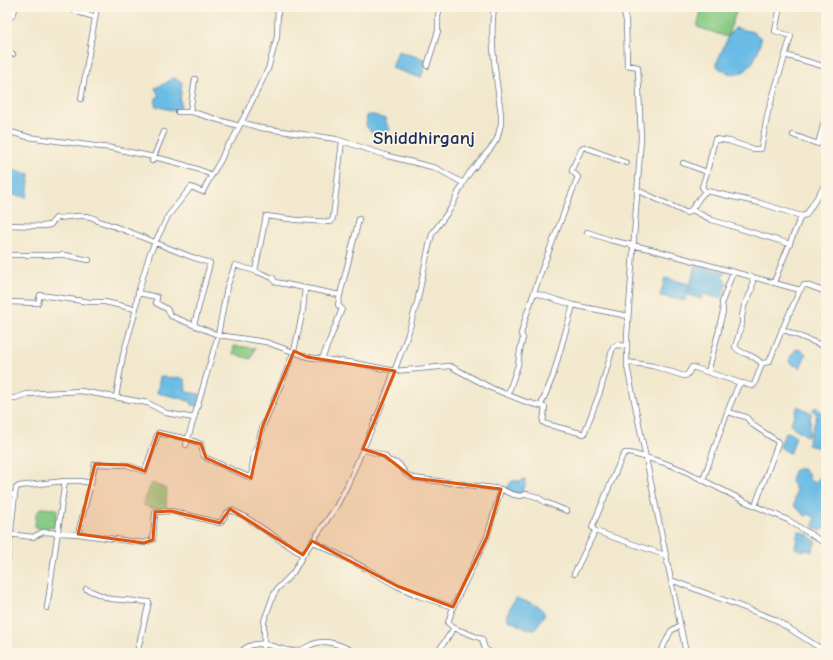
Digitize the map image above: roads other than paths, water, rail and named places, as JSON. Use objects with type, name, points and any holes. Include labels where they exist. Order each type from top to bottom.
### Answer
[{"type":"street","points":[[7,21],[13,14],[16,7]]},
{"type":"street","points":[[72,7],[74,11],[95,17]]},
{"type":"street","points":[[81,99],[97,7]]},
{"type":"street","points":[[116,397],[123,355],[138,293],[150,252],[168,216],[191,187],[203,192],[220,162],[226,146],[232,141],[268,69],[277,36],[278,7]]},
{"type":"street","points":[[426,66],[438,30],[438,16],[440,7]]},
{"type":"street","points":[[262,653],[264,645],[264,621],[271,601],[277,589],[293,573],[312,541],[336,507],[347,486],[381,407],[407,337],[417,303],[430,240],[451,208],[470,172],[497,139],[501,124],[494,58],[494,7]]},
{"type":"street","points":[[622,7],[626,20],[627,65],[638,67],[641,138],[628,316],[627,372],[686,653]]},
{"type":"street","points":[[780,7],[775,31],[791,36],[768,112],[761,149],[753,149],[729,141],[715,139],[702,187],[705,191],[760,203],[801,216],[806,214],[826,183]]},
{"type":"street","points":[[7,50],[14,54]]},
{"type":"street","points":[[785,55],[826,67]]},
{"type":"street","points":[[190,112],[195,79]]},
{"type":"street","points":[[178,112],[190,112],[240,124],[342,141],[388,156],[436,168],[463,183]]},
{"type":"street","points":[[793,135],[818,144],[826,115]]},
{"type":"street","points":[[7,131],[28,137],[112,147],[212,175]]},
{"type":"street","points":[[153,159],[164,132]]},
{"type":"street","points":[[255,271],[266,216],[331,222],[333,218],[342,141]]},
{"type":"street","points":[[508,394],[518,365],[523,338],[521,334],[526,316],[542,269],[578,177],[572,169],[582,148],[584,147],[627,163]]},
{"type":"street","points":[[683,163],[707,172]]},
{"type":"street","points":[[637,190],[687,213],[692,210],[705,191]]},
{"type":"street","points":[[692,210],[712,220],[790,244]]},
{"type":"street","points":[[7,225],[43,226],[50,225],[56,218],[84,216],[95,218],[98,221],[210,263],[194,325]]},
{"type":"street","points":[[774,282],[801,216]]},
{"type":"street","points":[[322,359],[342,309],[338,305],[359,219]]},
{"type":"street","points":[[587,232],[610,240],[800,290]]},
{"type":"street","points":[[7,255],[65,256],[89,260]]},
{"type":"street","points":[[186,446],[218,334],[227,287],[235,265],[273,278],[275,282],[340,296]]},
{"type":"street","points":[[708,372],[720,330],[723,312],[722,302],[733,272]]},
{"type":"street","points":[[754,277],[752,290],[744,306],[742,324],[735,347],[740,352],[755,357],[762,364]]},
{"type":"street","points":[[762,364],[769,362],[782,329],[800,290],[804,285],[826,292]]},
{"type":"street","points":[[78,534],[95,464],[127,465],[145,471],[158,433],[188,439],[201,444],[203,455],[206,458],[251,478],[254,453],[262,428],[294,351],[303,310],[305,288]]},
{"type":"street","points":[[138,293],[157,297],[156,303],[168,309],[171,316],[194,325],[218,334],[266,342],[307,357],[369,365],[395,371],[450,366],[491,388],[526,402],[545,407],[543,422],[546,424],[584,434],[600,392],[613,347],[617,345],[627,346]]},
{"type":"street","points":[[535,293],[572,305],[628,316]]},
{"type":"street","points":[[7,302],[38,303],[40,295],[90,302],[105,302],[135,310]]},
{"type":"street","points":[[541,405],[553,376],[572,305]]},
{"type":"street","points":[[782,329],[826,348]]},
{"type":"street","points":[[627,362],[653,366],[684,376],[687,375],[691,367],[752,386],[754,385],[762,364]]},
{"type":"street","points":[[703,480],[728,412],[741,383]]},
{"type":"street","points":[[7,398],[15,398],[27,394],[80,391],[148,403],[166,413],[194,418]]},
{"type":"street","points":[[728,412],[746,417],[753,425],[778,443],[755,506]]},
{"type":"street","points":[[362,449],[385,456],[388,460],[398,464],[406,474],[413,478],[501,489],[511,494],[520,496],[527,494],[538,497],[545,502],[567,511]]},
{"type":"street","points":[[665,554],[595,531],[592,527],[623,455],[630,453],[672,466],[755,506],[788,520],[826,544]]},
{"type":"street","points":[[7,563],[8,534],[16,488],[19,486],[66,481],[91,483]]},
{"type":"street","points":[[47,608],[57,533],[66,481]]},
{"type":"street","points":[[492,653],[485,649],[482,639],[454,628],[448,623],[453,606],[486,537],[501,489]]},
{"type":"street","points":[[7,493],[15,495]]},
{"type":"street","points":[[8,534],[33,537],[43,532],[78,534],[144,543],[154,540],[155,512],[171,511],[220,523],[231,510],[266,530],[303,555]]},
{"type":"street","points":[[574,574],[595,531]]},
{"type":"street","points":[[312,541],[397,586],[419,596],[453,606]]},
{"type":"street","points":[[671,580],[774,619],[820,648],[826,650]]},
{"type":"street","points":[[86,590],[110,599],[149,602],[137,653]]},
{"type":"street","points":[[660,653],[671,631],[680,626]]},
{"type":"street","points":[[437,653],[454,628]]},
{"type":"street","points":[[240,653],[246,647],[259,644],[295,651],[313,644],[326,642],[358,653]]},
{"type":"water","points":[[735,28],[753,32],[761,38],[760,45],[751,65],[746,70],[734,74],[722,70],[716,64],[730,33]]},
{"type":"water","points":[[398,51],[427,60],[421,78],[392,68]]},
{"type":"water","points":[[173,77],[182,82],[180,110],[175,111],[155,106],[156,98],[159,96],[155,88],[166,83]]},
{"type":"water","points":[[367,115],[374,115],[386,119],[386,123],[390,129],[389,131],[385,135],[380,136],[373,134],[366,126]]},
{"type":"water","points":[[7,169],[30,174],[27,197],[7,194]]},
{"type":"water","points":[[695,265],[726,273],[722,277],[727,282],[721,299],[703,294],[701,299],[688,295]]},
{"type":"water","points":[[665,278],[689,284],[685,301],[660,296]]},
{"type":"water","points":[[796,349],[803,351],[806,354],[800,368],[789,362]]},
{"type":"water","points":[[160,377],[181,378],[185,380],[186,392],[200,394],[197,406],[192,405],[190,400],[187,401],[181,398],[157,393]]},
{"type":"water","points":[[798,406],[811,413],[809,435],[807,436],[790,425]]},
{"type":"water","points":[[816,407],[823,414],[822,422],[826,424],[826,455],[817,447],[807,445],[817,415],[812,410]]},
{"type":"water","points":[[786,432],[796,436],[791,452],[789,453],[780,447]]},
{"type":"water","points":[[797,469],[803,469],[808,473],[809,479],[812,482],[815,482],[820,477],[826,478],[826,523],[823,530],[820,531],[813,526],[815,518],[809,514],[806,516],[794,506],[796,490],[791,481],[794,471]]},
{"type":"water","points":[[525,478],[525,486],[522,490],[524,494],[521,495],[506,490],[512,481],[522,481]]},
{"type":"water","points":[[798,531],[809,535],[809,537],[816,541],[812,552],[805,549],[804,551],[795,548]]},
{"type":"water","points":[[516,598],[535,605],[544,612],[544,616],[535,629],[525,628],[508,620],[508,614],[512,603]]},
{"type":"waterway","points":[[254,653],[255,651],[267,653]]},
{"type":"waterway","points":[[317,653],[336,651],[342,653]]},
{"type":"district","name":"Shiddhirganj","points":[[424,137]]}]
